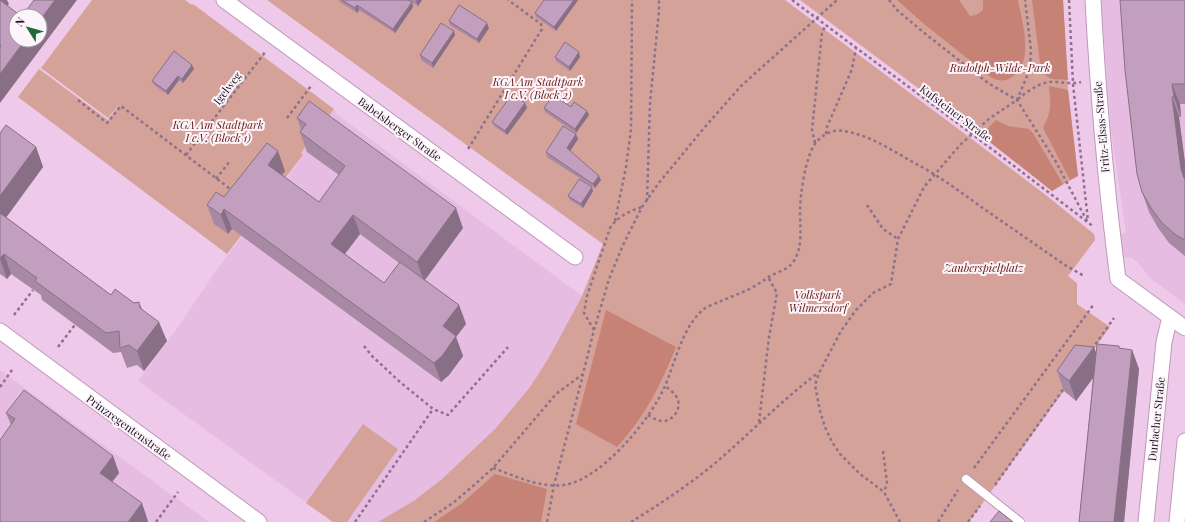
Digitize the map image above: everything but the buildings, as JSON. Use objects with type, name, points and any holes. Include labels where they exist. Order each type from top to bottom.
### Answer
[{"type":"street","name":"Babelsberger Straße","points":[[224,0],[575,257]]},
{"type":"street","name":"Fritz-Elsas-Straße","points":[[1092,0],[1097,78],[1109,211],[1118,279],[1178,318],[1185,328]]},
{"type":"street","name":"Durlacher Straße","points":[[1146,522],[1164,342],[1178,318]]},
{"type":"street","name":"Prinzregentenstraße","points":[[0,332],[259,522]]},
{"type":"street","points":[[1177,522],[1185,441]]},
{"type":"lane","points":[[966,479],[1020,522]]},
{"type":"path","points":[[468,149],[542,29],[541,24],[508,0]]},
{"type":"path","points":[[615,221],[626,167],[631,129],[632,0]]},
{"type":"path","points":[[647,201],[650,103],[659,0]]},
{"type":"path","name":"Kufsteiner Straße","points":[[792,0],[1098,230],[1112,234]]},
{"type":"path","points":[[547,522],[554,485],[594,330],[609,279],[623,245],[642,207],[658,184],[741,86],[837,0]]},
{"type":"path","points":[[889,0],[897,10],[923,32],[988,83],[1017,100],[1056,162],[1089,223]]},
{"type":"path","points":[[1017,100],[1030,69],[1031,50],[1025,0]]},
{"type":"path","points":[[1069,0],[1073,84],[1089,223]]},
{"type":"path","points":[[815,144],[812,130],[822,32],[826,25]]},
{"type":"path","points":[[826,134],[827,127],[852,69],[856,48]]},
{"type":"path","name":"Igelweg","points":[[186,156],[267,50]]},
{"type":"path","points":[[900,522],[884,492],[848,463],[832,442],[825,427],[817,398],[816,385],[819,373],[841,330],[856,310],[873,293],[892,284],[898,239],[924,187],[972,134],[990,118],[1032,88],[1049,82],[1073,84],[1097,78]]},
{"type":"path","points":[[287,118],[313,84]]},
{"type":"path","points":[[78,100],[108,123],[121,106],[238,196]]},
{"type":"path","points":[[493,468],[520,478],[554,485],[564,485],[575,482],[586,478],[598,470],[622,446],[648,415],[665,386],[688,329],[694,319],[704,308],[754,287],[768,277],[786,269],[793,263],[798,251],[801,230],[801,193],[809,159],[815,144],[826,134],[835,131],[843,131],[859,135],[877,142],[935,174],[1065,266],[1084,276]]},
{"type":"path","points":[[216,179],[230,161]]},
{"type":"path","points":[[867,206],[883,229],[898,239]]},
{"type":"path","points":[[594,330],[584,313],[587,296],[610,228],[615,221],[632,210],[642,207]]},
{"type":"path","points":[[759,422],[776,292],[768,277]]},
{"type":"path","points":[[14,315],[33,290]]},
{"type":"path","points":[[938,522],[966,479],[1094,304]]},
{"type":"path","points":[[1091,350],[1114,318]]},
{"type":"path","points":[[58,347],[77,322]]},
{"type":"path","points":[[364,346],[389,372],[433,410],[448,415],[508,347]]},
{"type":"path","points":[[0,387],[12,370]]},
{"type":"path","points":[[631,522],[660,504],[708,469],[798,388],[819,373]]},
{"type":"path","points":[[424,522],[453,503],[493,468],[556,394],[583,374]]},
{"type":"path","points":[[968,522],[1068,382]]},
{"type":"path","points":[[648,415],[661,421],[666,421],[676,414],[678,401],[675,395],[665,386]]},
{"type":"path","points":[[355,522],[433,410]]},
{"type":"path","points":[[883,451],[887,483],[884,492]]},
{"type":"path","points":[[156,522],[178,492]]},
{"type":"shaded area","points":[[1101,0],[1185,0],[1185,304],[1150,278],[1132,258],[1119,256],[1115,235],[1126,233],[1111,131]]},
{"type":"shaded area","points":[[334,109],[336,111],[335,113],[582,296],[548,359],[530,387],[495,429],[442,479],[415,500],[378,522],[333,522],[138,381],[175,331],[218,268],[304,155],[301,153]]},
{"type":"shaded area","points":[[0,370],[209,522],[0,522]]},
{"type":"green space","name":"KGA Am Stadtpark I e.V. (Block 1)","points":[[92,0],[185,0],[192,5],[193,4],[334,109],[301,153],[303,155],[227,254],[18,97],[39,69],[108,120],[121,102],[108,118],[41,68]]},
{"type":"green space","name":"Volkspark Wilmersdorf","points":[[267,0],[785,0],[1047,196],[1094,234],[1095,240],[1068,276],[1077,283],[1077,304],[1110,327],[969,522],[378,522],[415,500],[442,479],[495,429],[530,387],[548,359],[582,296],[603,244]]},
{"type":"green space","name":"Rudolph-Wilde-Park","points":[[800,0],[1063,0],[1068,90],[1078,176],[1052,191],[981,135]]},
{"type":"green space","points":[[897,0],[959,0],[970,16],[976,15],[983,10],[983,0],[1018,0],[1025,41],[1023,62],[1019,70],[1007,80],[992,78],[924,24]]},
{"type":"green space","points":[[1032,0],[1063,0],[1068,80],[1050,78],[1042,69]]},
{"type":"green space","points":[[1049,86],[1068,90],[1078,176],[1070,180],[1043,128],[1050,108]]},
{"type":"green space","points":[[996,120],[1008,126],[1029,129],[1033,133],[1063,184],[1052,191],[981,135]]},
{"type":"green space","points":[[606,310],[676,347],[664,375],[644,412],[617,447],[576,424]]},
{"type":"green space","points":[[363,424],[398,449],[347,522],[333,522],[306,503]]},
{"type":"green space","points":[[495,474],[547,489],[541,522],[434,522],[461,504]]},
{"type":"park label","name":"KGA Am Stadtpark I e.V. (Block 2)","points":[[538,87]]},
{"type":"park label","name":"Zauberspielplatz","points":[[984,267]]}]
